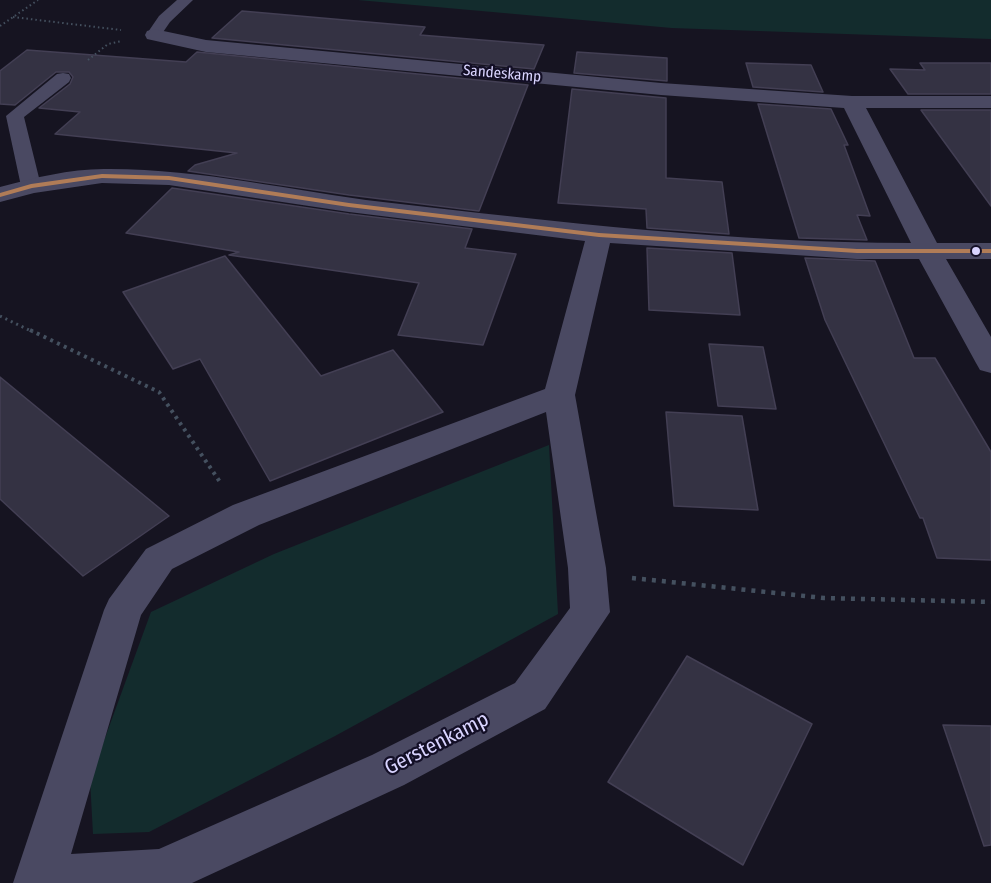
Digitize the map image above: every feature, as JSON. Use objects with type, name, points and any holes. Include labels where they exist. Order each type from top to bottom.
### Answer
[{"type":"street","name":"Sandeskamp","points":[[154,35],[206,46],[661,89],[852,102],[991,102]]},
{"type":"street","points":[[852,102],[928,251],[991,363]]},
{"type":"street","points":[[0,195],[32,186],[102,177],[169,178],[348,205],[599,236],[856,251],[991,251]]},
{"type":"street","name":"Gerstenkamp","points":[[559,395],[246,515],[159,559],[123,610],[38,882],[160,873],[388,770],[530,696],[590,612],[587,568],[559,395],[599,236]]},
{"type":"lane","points":[[154,35],[164,19],[186,0]]},
{"type":"lane","points":[[32,186],[15,116],[63,78]]},
{"type":"path","points":[[0,26],[38,0]]},
{"type":"path","points":[[13,17],[154,35]]},
{"type":"path","points":[[63,78],[108,44],[154,35]]},
{"type":"path","points":[[0,316],[159,392],[235,504],[246,515]]},
{"type":"path","points":[[587,568],[627,577],[824,598],[991,602]]},
{"type":"green space","points":[[358,0],[991,0],[991,39],[672,28]]},
{"type":"green space","points":[[549,445],[558,614],[335,736],[149,832],[93,834],[90,779],[151,612],[274,554]]},
{"type":"building","points":[[242,11],[425,27],[420,35],[544,45],[534,69],[212,38]]},
{"type":"building","points":[[27,50],[186,62],[197,52],[528,85],[479,211],[349,195],[188,171],[195,165],[237,153],[55,134],[80,112],[39,108],[70,84],[73,77],[69,72],[56,72],[15,105],[0,104],[0,71]]},
{"type":"building","points":[[577,52],[667,58],[667,81],[574,73]]},
{"type":"building","points":[[746,63],[811,65],[823,92],[753,87]]},
{"type":"building","points":[[920,63],[991,63],[991,94],[908,94],[890,69],[925,70]]},
{"type":"building","points":[[572,89],[666,98],[666,178],[722,182],[729,234],[647,228],[646,209],[558,203]]},
{"type":"building","points":[[758,104],[831,109],[848,145],[844,145],[870,216],[857,215],[867,240],[799,238]]},
{"type":"building","points":[[921,110],[991,110],[991,206]]},
{"type":"building","points":[[172,188],[472,229],[465,248],[516,254],[483,345],[398,335],[419,283],[229,255],[239,252],[126,233]]},
{"type":"building","points":[[647,248],[732,253],[740,315],[649,310]]},
{"type":"building","points":[[225,256],[321,376],[393,350],[443,412],[270,481],[200,359],[173,369],[123,292]]},
{"type":"building","points":[[805,258],[875,261],[914,358],[935,358],[991,452],[991,560],[937,558],[923,518],[920,518],[825,320]]},
{"type":"building","points":[[709,344],[763,347],[776,409],[718,406]]},
{"type":"building","points":[[0,377],[169,516],[83,576],[0,499]]},
{"type":"building","points":[[666,412],[742,416],[758,510],[674,506]]},
{"type":"building","points":[[687,656],[812,724],[743,865],[608,782]]},
{"type":"building","points":[[943,725],[991,726],[991,845],[984,846]]},
{"type":"transit line","points":[[0,195],[31,186],[102,176],[169,178],[349,205],[599,235],[857,251],[991,251]]}]
